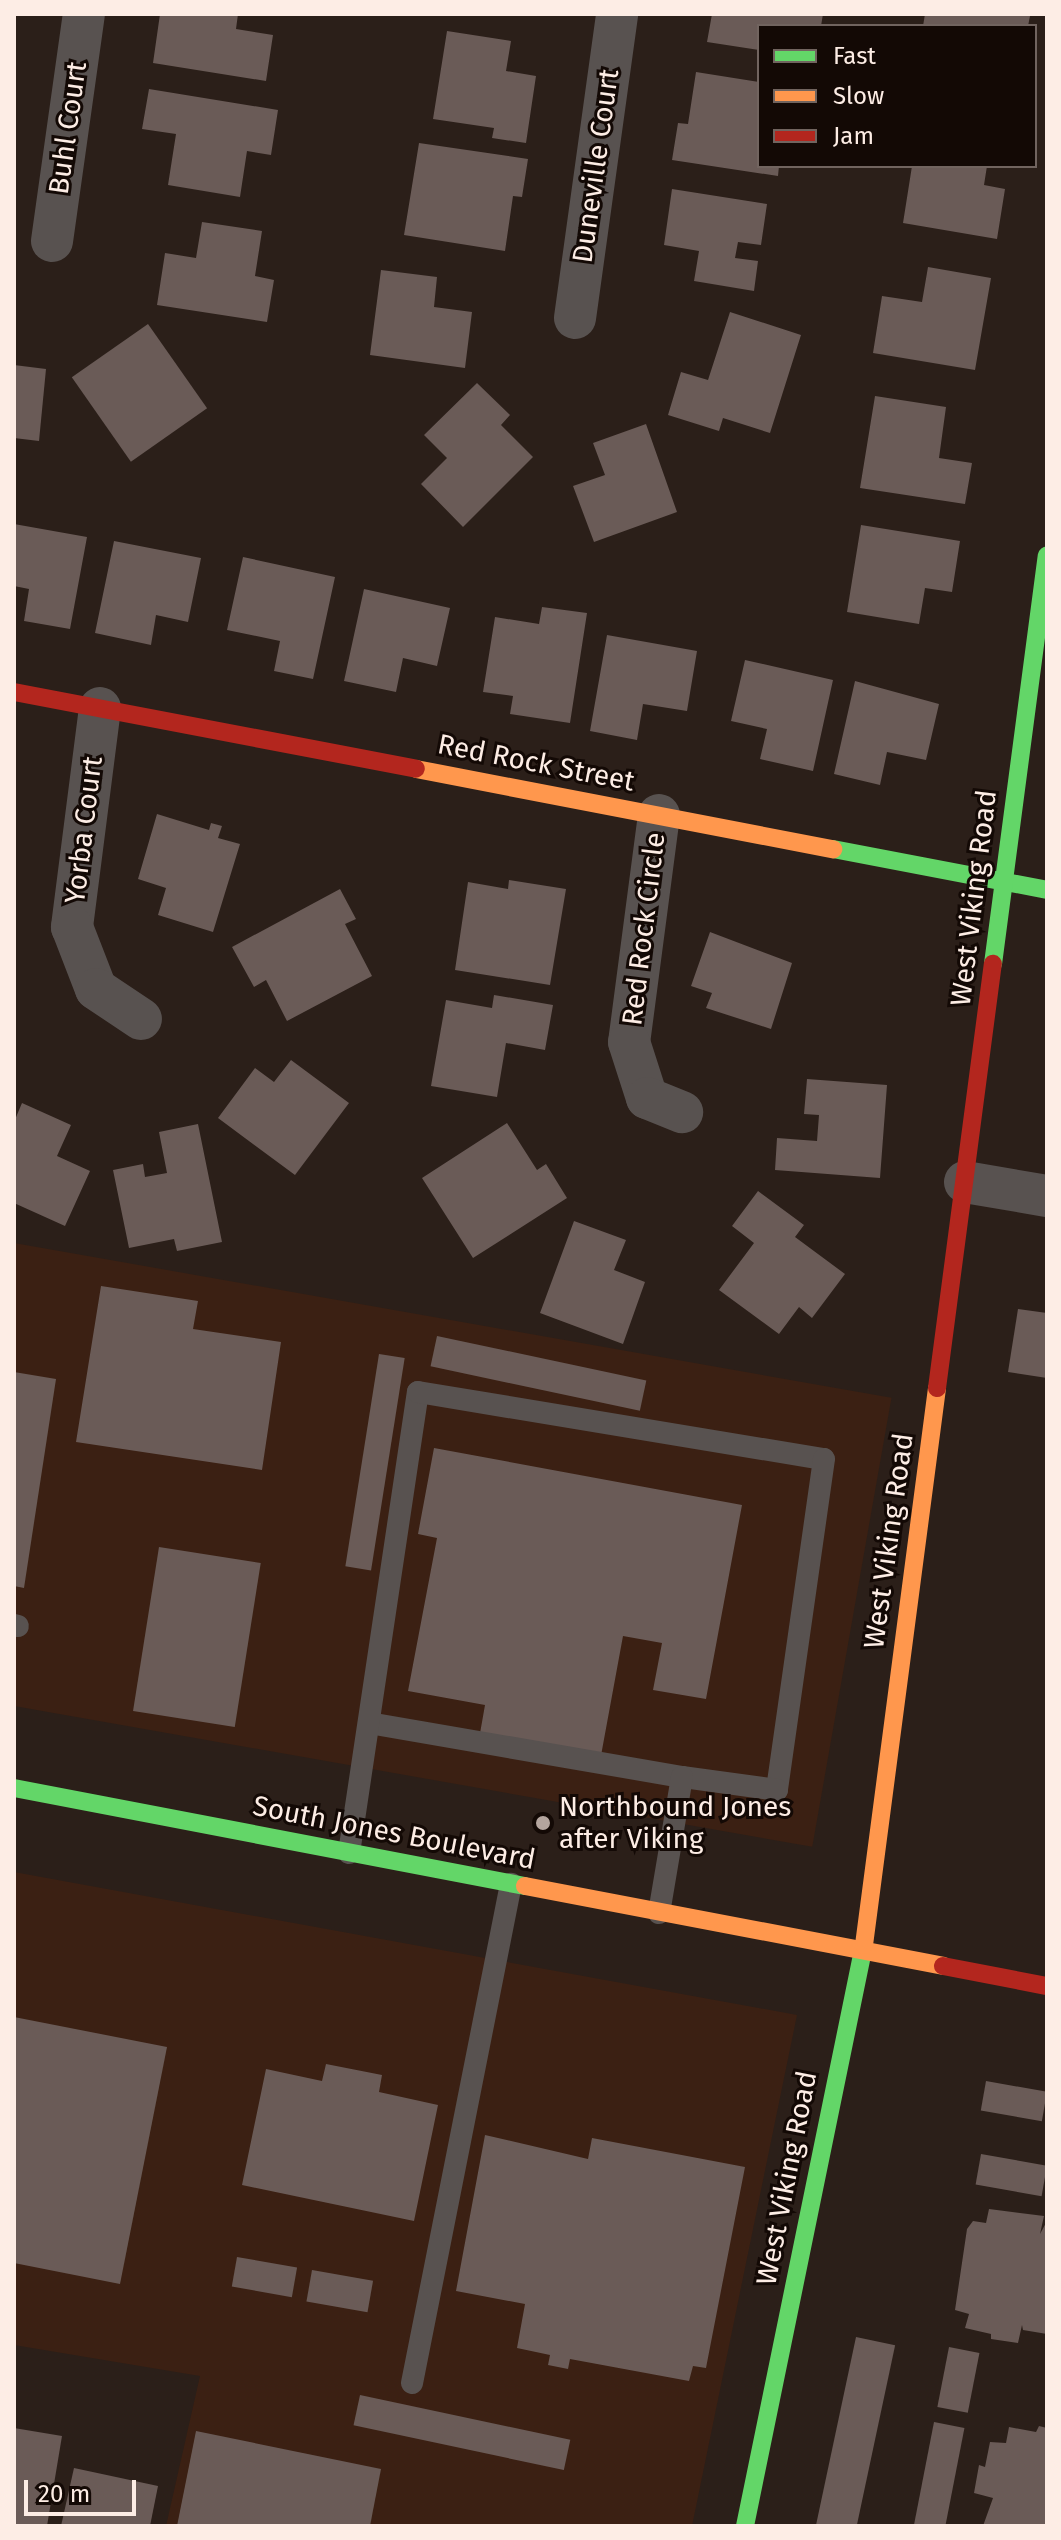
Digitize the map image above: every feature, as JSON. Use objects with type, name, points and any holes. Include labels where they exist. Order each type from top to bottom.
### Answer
[{"type":"street","name":"Buhl Court","points":[[52,241],[84,14]]},
{"type":"street","name":"Duneville Court","points":[[575,318],[617,14]]},
{"type":"street","name":"West Viking Road","points":[[745,2526],[863,1952],[1047,556]]},
{"type":"street","name":"Red Rock Street","points":[[14,692],[1047,890]]},
{"type":"street","name":"Yorba Court","points":[[100,708],[72,927],[96,989],[141,1019]]},
{"type":"street","name":"Red Rock Circle","points":[[659,815],[629,1042],[647,1098],[682,1112]]},
{"type":"street","points":[[965,1182],[1047,1196]]},
{"type":"street","name":"South Jones Boulevard","points":[[14,1788],[1047,1986]]},
{"type":"lane","points":[[349,1853],[418,1392],[824,1459],[777,1790],[682,1777],[369,1723]]},
{"type":"lane","points":[[659,1913],[682,1777]]},
{"type":"lane","points":[[412,2383],[511,1884]]},
{"type":"shaded area","points":[[14,1243],[891,1398],[812,1847],[14,1706]]},
{"type":"shaded area","points":[[14,1872],[797,2015],[692,2526],[166,2526],[200,2376],[14,2345]]},
{"type":"building","points":[[160,14],[238,14],[236,29],[273,35],[266,81],[153,63]]},
{"type":"building","points":[[712,14],[823,14],[821,24],[757,24],[757,50],[707,42]]},
{"type":"building","points":[[925,14],[1030,16],[1028,24],[923,24]]},
{"type":"building","points":[[447,31],[511,41],[506,71],[536,76],[526,143],[492,138],[494,128],[433,119]]},
{"type":"building","points":[[696,72],[757,82],[757,168],[779,168],[778,176],[672,160],[678,123],[688,124]]},
{"type":"building","points":[[149,89],[278,110],[271,155],[247,151],[240,197],[168,185],[176,134],[142,129]]},
{"type":"building","points":[[419,143],[528,159],[522,197],[513,196],[505,251],[404,235]]},
{"type":"building","points":[[912,168],[987,168],[984,185],[1005,189],[997,239],[903,223]]},
{"type":"building","points":[[672,189],[767,204],[761,245],[738,242],[735,258],[758,261],[754,291],[694,281],[699,251],[664,245]]},
{"type":"building","points":[[202,222],[262,231],[255,276],[274,280],[267,322],[157,305],[165,253],[196,258]]},
{"type":"building","points":[[928,267],[991,278],[975,370],[873,353],[882,296],[922,302]]},
{"type":"building","points":[[381,270],[437,277],[434,307],[472,312],[465,368],[370,355]]},
{"type":"building","points":[[730,312],[801,335],[770,433],[723,418],[719,431],[668,415],[681,372],[708,380]]},
{"type":"building","points":[[148,324],[207,408],[131,462],[72,377]]},
{"type":"building","points":[[14,365],[46,369],[39,441],[14,438]]},
{"type":"building","points":[[477,383],[510,415],[501,425],[533,457],[463,527],[421,484],[447,458],[424,435]]},
{"type":"building","points":[[875,396],[946,407],[939,458],[972,463],[965,504],[860,488]]},
{"type":"building","points":[[646,424],[677,512],[594,542],[573,486],[605,475],[593,443]]},
{"type":"building","points":[[14,524],[87,537],[70,629],[24,621],[29,589],[14,586]]},
{"type":"building","points":[[861,525],[960,541],[952,592],[925,588],[919,624],[847,612]]},
{"type":"building","points":[[114,541],[201,558],[188,622],[156,615],[151,645],[95,633]]},
{"type":"building","points":[[243,557],[335,577],[313,679],[274,671],[280,641],[227,630]]},
{"type":"building","points":[[364,589],[450,608],[437,666],[403,658],[396,692],[344,681]]},
{"type":"building","points":[[542,607],[587,613],[570,723],[510,714],[513,696],[483,692],[495,617],[539,624]]},
{"type":"building","points":[[607,635],[697,651],[687,711],[643,704],[637,740],[590,731]]},
{"type":"building","points":[[745,660],[833,680],[813,771],[760,759],[767,729],[731,721]]},
{"type":"building","points":[[855,681],[939,704],[926,760],[887,752],[880,785],[834,774]]},
{"type":"building","points":[[157,814],[209,830],[211,823],[222,826],[218,838],[240,844],[213,932],[158,915],[166,888],[138,879]]},
{"type":"building","points":[[509,880],[566,889],[550,985],[455,970],[468,882],[508,889]]},
{"type":"building","points":[[340,889],[356,919],[345,924],[372,976],[287,1021],[266,980],[254,987],[232,947]]},
{"type":"building","points":[[710,932],[792,963],[771,1029],[706,1008],[712,993],[691,986]]},
{"type":"building","points":[[494,995],[553,1005],[545,1050],[506,1043],[497,1097],[431,1086],[446,1000],[492,1008]]},
{"type":"building","points":[[291,1060],[349,1103],[295,1175],[218,1118],[255,1068],[274,1082]]},
{"type":"building","points":[[807,1079],[887,1085],[880,1178],[775,1170],[777,1138],[817,1141],[819,1115],[804,1114]]},
{"type":"building","points":[[22,1103],[71,1125],[57,1156],[90,1171],[65,1226],[14,1203],[14,1122]]},
{"type":"building","points":[[507,1123],[537,1170],[546,1164],[567,1198],[473,1258],[422,1178]]},
{"type":"building","points":[[198,1124],[222,1242],[177,1251],[174,1239],[129,1248],[113,1170],[143,1164],[145,1177],[167,1173],[159,1132]]},
{"type":"building","points":[[758,1191],[804,1225],[795,1237],[845,1274],[812,1318],[799,1307],[779,1334],[719,1290],[754,1243],[732,1226]]},
{"type":"building","points":[[574,1221],[626,1240],[614,1270],[645,1282],[623,1344],[540,1313]]},
{"type":"building","points":[[101,1286],[198,1301],[193,1329],[281,1342],[262,1470],[76,1442]]},
{"type":"building","points":[[1018,1309],[1047,1313],[1047,1378],[1008,1372]]},
{"type":"building","points":[[437,1336],[646,1380],[640,1411],[431,1366]]},
{"type":"building","points":[[379,1354],[405,1358],[371,1570],[345,1566]]},
{"type":"building","points":[[14,1372],[56,1379],[24,1588],[14,1586]]},
{"type":"building","points":[[434,1448],[742,1505],[706,1699],[653,1690],[662,1643],[623,1636],[600,1761],[479,1739],[485,1705],[408,1691],[437,1538],[418,1534]]},
{"type":"building","points":[[159,1547],[261,1563],[235,1727],[133,1711]]},
{"type":"building","points":[[14,2017],[167,2047],[120,2284],[14,2263]]},
{"type":"building","points":[[326,2064],[382,2075],[379,2092],[438,2105],[414,2221],[242,2185],[266,2069],[322,2081]]},
{"type":"building","points":[[986,2081],[1047,2092],[1042,2121],[981,2111]]},
{"type":"building","points":[[485,2135],[588,2159],[592,2138],[745,2167],[706,2368],[693,2366],[689,2381],[570,2359],[568,2369],[548,2365],[550,2355],[517,2348],[525,2304],[456,2291]]},
{"type":"building","points":[[981,2154],[1047,2166],[1042,2196],[976,2185]]},
{"type":"building","points":[[989,2209],[1044,2216],[1040,2234],[1047,2221],[1047,2334],[1023,2330],[1022,2325],[1018,2343],[991,2339],[991,2334],[965,2328],[969,2314],[955,2310],[967,2229],[973,2221],[986,2223]]},
{"type":"building","points":[[237,2257],[297,2268],[292,2297],[232,2287]]},
{"type":"building","points":[[312,2270],[373,2281],[368,2312],[306,2302]]},
{"type":"building","points":[[856,2337],[895,2345],[857,2526],[816,2526]]},
{"type":"building","points":[[949,2347],[979,2353],[968,2413],[937,2407]]},
{"type":"building","points":[[360,2395],[570,2440],[564,2470],[354,2425]]},
{"type":"building","points":[[934,2422],[964,2428],[945,2526],[914,2526]]},
{"type":"building","points":[[1039,2426],[1047,2428],[1047,2526],[983,2526],[993,2498],[974,2493],[979,2465],[985,2467],[990,2442],[1006,2443],[1009,2427],[1036,2432]]},
{"type":"building","points":[[14,2428],[62,2436],[47,2526],[14,2526]]},
{"type":"building","points":[[196,2431],[381,2469],[370,2526],[177,2526]]},
{"type":"building","points":[[74,2468],[158,2486],[150,2526],[61,2526]]},
{"type":"traffic: fast","points":[[993,964],[1047,556]]},
{"type":"traffic: fast","points":[[833,849],[1047,890]]},
{"type":"traffic: fast","points":[[14,1788],[525,1886]]},
{"type":"traffic: fast","points":[[745,2526],[864,1945]]},
{"type":"traffic: slow","points":[[416,769],[833,849]]},
{"type":"traffic: slow","points":[[864,1945],[937,1388]]},
{"type":"traffic: slow","points":[[525,1886],[943,1966]]},
{"type":"traffic: jam","points":[[14,692],[416,769]]},
{"type":"traffic: jam","points":[[937,1388],[993,964]]},
{"type":"traffic: jam","points":[[943,1966],[1047,1986]]},
{"type":"place","name":"Northbound Jones after Viking","points":[[543,1823]]}]
